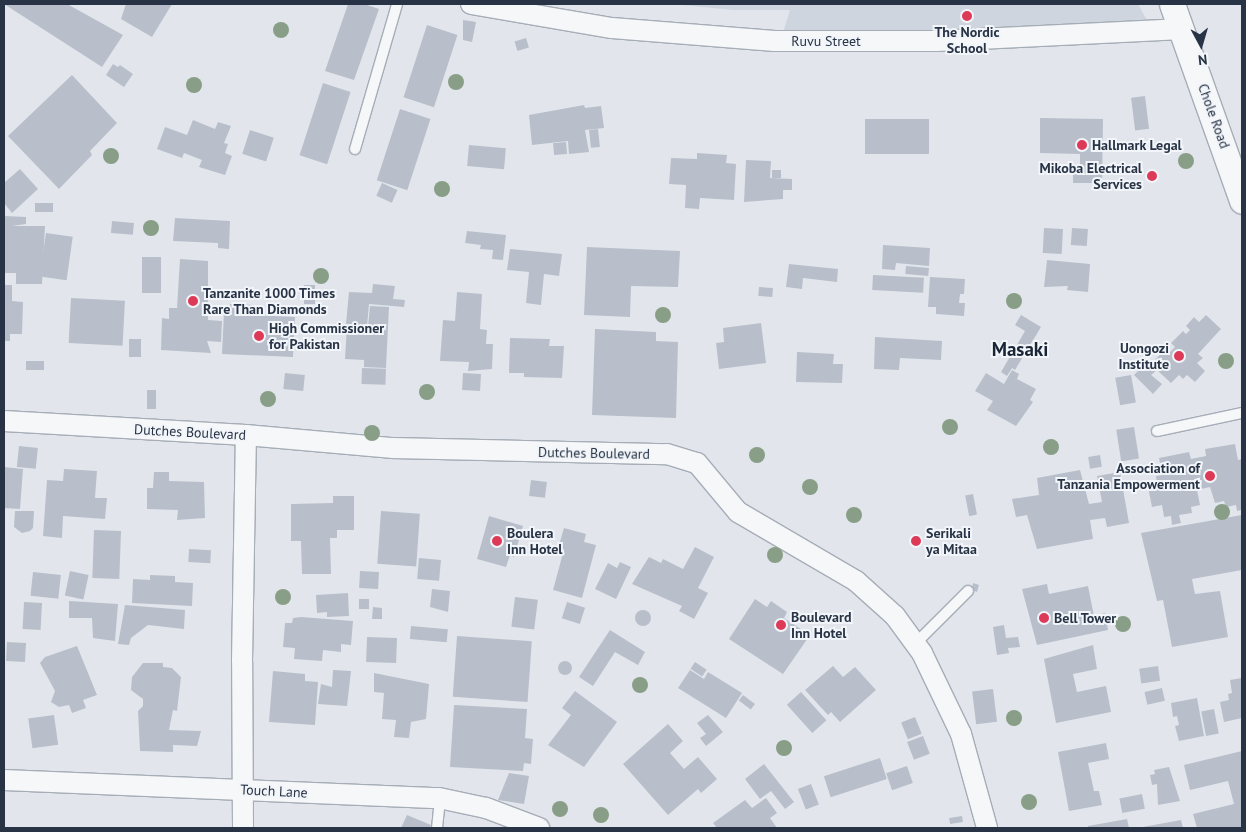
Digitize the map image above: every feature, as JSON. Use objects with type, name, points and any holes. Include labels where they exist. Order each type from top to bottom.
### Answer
[{"type":"street","name":"Ruvu Street","points":[[471,4],[612,28],[774,41],[937,41],[1183,29]]},
{"type":"street","name":"Chole Road","points":[[1172,4],[1183,29],[1242,201]]},
{"type":"street","name":"Dutches Boulevard","points":[[4,421],[246,435],[393,448],[668,454],[697,463],[738,512],[856,581],[895,616],[915,644],[943,692],[961,734],[987,828]]},
{"type":"street","points":[[243,828],[246,435]]},
{"type":"street","name":"Touch Lane","points":[[4,780],[440,799],[486,808],[539,828]]},
{"type":"lane","points":[[355,149],[397,4]]},
{"type":"lane","points":[[1157,430],[1242,413]]},
{"type":"lane","points":[[915,644],[968,592]]},
{"type":"lane","points":[[437,828],[440,799]]},
{"type":"shaded area","name":"The Nordic School","points":[[673,4],[1138,4],[1148,22],[969,33],[782,36],[790,10],[733,10]]},
{"type":"building","points":[[4,4],[67,4],[123,35],[102,67]]},
{"type":"building","points":[[126,4],[172,4],[152,37],[121,19]]},
{"type":"building","points":[[348,4],[364,4],[379,9],[354,80],[325,71]]},
{"type":"building","points":[[463,20],[476,22],[472,42],[463,40]]},
{"type":"building","points":[[427,25],[457,35],[434,107],[404,97]]},
{"type":"building","points":[[526,38],[529,48],[517,51],[515,42]]},
{"type":"building","points":[[113,64],[118,67],[120,65],[133,74],[124,87],[106,75]]},
{"type":"building","points":[[72,75],[117,123],[90,151],[92,155],[59,189],[8,136]]},
{"type":"building","points":[[323,83],[351,92],[327,164],[300,155]]},
{"type":"building","points":[[1145,96],[1149,129],[1135,130],[1131,98]]},
{"type":"building","points":[[584,105],[585,108],[601,106],[604,128],[585,130],[589,152],[569,154],[568,141],[532,145],[529,115]]},
{"type":"building","points":[[400,109],[430,119],[407,190],[377,180]]},
{"type":"building","points":[[1040,118],[1103,119],[1102,183],[1073,183],[1073,169],[1080,170],[1080,154],[1040,153]]},
{"type":"building","points":[[865,119],[929,119],[929,154],[865,154]]},
{"type":"building","points":[[193,120],[215,129],[218,122],[231,126],[224,143],[228,144],[225,153],[232,156],[225,175],[199,167],[202,160],[184,153],[182,158],[157,149],[165,127],[187,135]]},
{"type":"building","points":[[598,129],[600,147],[591,148],[589,130]]},
{"type":"building","points":[[250,130],[274,138],[266,162],[242,154]]},
{"type":"building","points":[[566,142],[567,154],[554,155],[553,143]]},
{"type":"building","points":[[469,145],[506,148],[504,169],[467,166]]},
{"type":"building","points":[[697,153],[727,155],[726,163],[736,164],[734,200],[700,198],[699,209],[685,208],[686,185],[669,184],[671,158],[697,159]]},
{"type":"building","points":[[746,160],[771,161],[770,178],[792,179],[792,190],[783,190],[783,199],[744,202]]},
{"type":"building","points":[[20,169],[38,189],[12,213],[4,203],[4,183]]},
{"type":"building","points":[[772,170],[781,170],[781,178],[772,178]]},
{"type":"building","points":[[382,183],[398,190],[392,203],[376,196]]},
{"type":"building","points":[[35,203],[53,203],[53,212],[35,212]]},
{"type":"building","points":[[4,216],[26,217],[26,224],[12,226],[45,226],[42,284],[16,284],[16,273],[4,273]]},
{"type":"building","points":[[175,218],[230,221],[229,249],[218,248],[218,243],[173,241]]},
{"type":"building","points":[[112,221],[134,223],[133,235],[111,233]]},
{"type":"building","points":[[1044,228],[1063,229],[1062,254],[1043,253]]},
{"type":"building","points":[[1072,228],[1088,229],[1087,246],[1071,245]]},
{"type":"building","points":[[467,231],[506,235],[503,260],[492,259],[493,250],[480,249],[481,245],[465,243]]},
{"type":"building","points":[[46,233],[73,237],[67,280],[40,277]]},
{"type":"building","points":[[883,245],[930,248],[929,266],[896,263],[895,270],[882,269]]},
{"type":"building","points":[[587,247],[680,251],[678,287],[631,286],[630,317],[584,315]]},
{"type":"building","points":[[510,249],[562,254],[559,276],[544,274],[541,305],[526,303],[529,272],[507,270]]},
{"type":"building","points":[[142,257],[161,257],[161,293],[142,293]]},
{"type":"building","name":"Tanzanite 1000 Times Rare Than Diamonds","points":[[180,259],[208,261],[208,320],[222,321],[221,342],[207,341],[211,353],[161,350],[162,318],[169,319],[169,308],[177,308]]},
{"type":"building","points":[[1047,260],[1090,264],[1088,292],[1067,290],[1068,286],[1044,287]]},
{"type":"building","points":[[789,264],[838,269],[837,282],[803,278],[802,289],[786,287]]},
{"type":"building","points":[[906,266],[929,268],[928,276],[905,274]]},
{"type":"building","points":[[873,275],[924,278],[923,293],[872,290]]},
{"type":"building","points":[[930,277],[965,279],[964,294],[960,294],[959,303],[965,303],[964,316],[936,314],[936,307],[928,307]]},
{"type":"building","points":[[373,284],[395,286],[393,299],[405,300],[404,307],[369,304],[367,326],[346,324],[349,292],[372,293]]},
{"type":"building","points":[[4,285],[12,285],[12,301],[23,302],[22,334],[10,334],[10,341],[4,341]]},
{"type":"building","points":[[304,285],[315,285],[315,304],[304,304]]},
{"type":"building","points":[[759,287],[773,288],[772,297],[758,296]]},
{"type":"building","points":[[457,292],[482,294],[480,329],[487,330],[486,344],[493,344],[492,369],[468,371],[469,362],[440,361],[443,320],[455,321]]},
{"type":"building","points":[[71,298],[125,301],[123,346],[69,343]]},
{"type":"building","name":"High Commissioner for Pakistan","points":[[230,304],[254,305],[254,315],[295,317],[293,357],[222,354],[224,312],[229,312]]},
{"type":"building","points":[[370,306],[389,307],[386,368],[364,367],[364,360],[345,359],[347,326],[368,327]]},
{"type":"building","points":[[1021,315],[1041,327],[1015,370],[1012,368],[1007,376],[1001,372],[1025,331],[1015,325]]},
{"type":"building","name":"Uongozi Institute","points":[[1206,315],[1221,329],[1198,354],[1203,358],[1197,363],[1205,371],[1195,382],[1187,375],[1183,379],[1179,375],[1171,383],[1157,370],[1151,375],[1162,384],[1153,394],[1134,375],[1143,366],[1146,370],[1165,349],[1169,353],[1175,347],[1171,343],[1183,331],[1186,334],[1190,330],[1186,326],[1194,317],[1199,322]]},
{"type":"building","points":[[761,323],[766,363],[719,369],[716,343],[724,342],[723,328]]},
{"type":"building","points":[[595,329],[656,332],[656,341],[678,342],[676,418],[592,415]]},
{"type":"building","points":[[875,337],[942,341],[941,360],[900,358],[899,370],[874,369]]},
{"type":"building","points":[[510,338],[550,339],[549,346],[564,346],[562,378],[524,377],[524,373],[509,373]]},
{"type":"building","points":[[129,339],[141,339],[141,357],[129,357]]},
{"type":"building","points":[[797,352],[834,354],[833,364],[843,364],[842,383],[796,382]]},
{"type":"building","points":[[26,361],[44,361],[44,370],[26,370]]},
{"type":"building","points":[[362,368],[386,369],[385,385],[361,384]]},
{"type":"building","points":[[1012,370],[1019,374],[1017,379],[1036,389],[1030,400],[1033,402],[1016,426],[987,410],[993,401],[975,391],[986,373],[1004,384]]},
{"type":"building","points":[[285,373],[305,375],[303,391],[283,389]]},
{"type":"building","points":[[463,373],[481,374],[480,391],[462,390]]},
{"type":"building","points":[[1131,375],[1136,403],[1120,405],[1115,378]]},
{"type":"building","points":[[147,390],[156,390],[156,409],[147,409]]},
{"type":"building","points":[[1134,427],[1139,459],[1121,461],[1116,430]]},
{"type":"building","points":[[1235,444],[1238,460],[1242,459],[1242,510],[1237,511],[1236,505],[1226,507],[1224,501],[1215,503],[1210,487],[1197,490],[1200,505],[1191,507],[1192,513],[1179,515],[1181,523],[1172,525],[1171,516],[1164,517],[1162,505],[1152,507],[1148,487],[1157,485],[1156,476],[1162,475],[1159,458],[1189,452],[1191,459],[1206,456],[1205,449]]},
{"type":"building","points":[[19,446],[38,448],[36,469],[17,467]]},
{"type":"building","points":[[1100,455],[1102,467],[1090,469],[1088,457]]},
{"type":"building","points":[[4,467],[23,469],[20,509],[4,508]]},
{"type":"building","points":[[64,469],[97,471],[95,498],[107,498],[105,519],[63,516],[62,538],[43,536],[47,480],[63,481]]},
{"type":"building","points":[[1080,470],[1089,504],[1102,502],[1097,476],[1120,472],[1129,523],[1107,527],[1105,518],[1090,520],[1093,539],[1037,549],[1027,515],[1016,517],[1012,499],[1039,495],[1037,478]]},
{"type":"building","points":[[154,472],[169,472],[169,481],[204,482],[205,518],[177,520],[178,510],[147,509],[147,488],[153,488]]},
{"type":"building","points":[[531,480],[547,482],[545,498],[529,496]]},
{"type":"building","points":[[973,494],[977,515],[969,516],[965,496]]},
{"type":"building","points":[[333,496],[354,496],[354,530],[337,530],[337,538],[330,538],[331,574],[302,574],[301,541],[291,541],[291,504],[333,503]]},
{"type":"building","points":[[15,511],[34,511],[33,528],[30,531],[22,533],[14,527]]},
{"type":"building","points":[[381,511],[420,514],[416,567],[377,564]]},
{"type":"building","points":[[1242,515],[1242,570],[1192,579],[1195,594],[1220,591],[1228,637],[1172,647],[1163,600],[1157,601],[1141,533]]},
{"type":"building","points":[[489,516],[523,526],[514,557],[510,555],[506,567],[477,559]]},
{"type":"building","points":[[564,528],[586,534],[584,542],[596,545],[582,598],[553,590],[563,553],[557,552]]},
{"type":"building","points":[[94,530],[121,531],[119,579],[92,578]]},
{"type":"building","points":[[695,547],[714,557],[698,588],[708,593],[694,619],[679,611],[682,606],[632,584],[649,557],[661,563],[663,559],[683,569]]},
{"type":"building","points":[[189,549],[211,550],[210,563],[188,562]]},
{"type":"building","points":[[419,558],[441,560],[439,581],[417,579]]},
{"type":"building","points":[[620,562],[631,567],[616,599],[595,589],[608,563],[617,568]]},
{"type":"building","points":[[70,571],[89,575],[83,599],[65,595]]},
{"type":"building","points":[[360,571],[379,572],[378,589],[359,588]]},
{"type":"building","points":[[33,572],[61,575],[58,599],[30,596]]},
{"type":"building","points":[[150,575],[175,576],[175,582],[193,583],[192,606],[132,603],[133,579],[150,580]]},
{"type":"building","points":[[973,583],[979,585],[977,592],[972,590]]},
{"type":"building","points":[[1047,584],[1049,594],[1088,586],[1094,616],[1105,613],[1108,630],[1037,645],[1022,589]]},
{"type":"building","points":[[432,589],[450,591],[448,612],[430,607]]},
{"type":"building","points":[[348,593],[349,616],[327,617],[327,612],[317,613],[316,595]]},
{"type":"building","points":[[515,597],[538,600],[534,630],[511,627]]},
{"type":"building","points":[[359,599],[369,599],[369,609],[359,609]]},
{"type":"building","points":[[755,599],[767,607],[771,601],[787,612],[784,618],[810,635],[783,674],[729,639]]},
{"type":"building","points":[[69,601],[118,604],[115,641],[93,638],[92,618],[69,618]]},
{"type":"building","points":[[24,602],[42,603],[41,630],[23,629]]},
{"type":"building","points":[[567,602],[585,608],[580,624],[562,618]]},
{"type":"building","points":[[125,605],[185,610],[184,629],[148,625],[131,638],[129,645],[118,644]]},
{"type":"building","points":[[373,607],[382,608],[382,619],[372,619]]},
{"type":"building","points":[[640,610],[646,610],[651,615],[649,624],[640,626],[635,621],[635,615]]},
{"type":"building","points":[[293,618],[353,621],[351,645],[341,644],[341,652],[323,650],[322,661],[294,659],[295,648],[283,647],[285,623],[292,623]]},
{"type":"building","points":[[1004,625],[1006,638],[1018,637],[1020,647],[1008,648],[1009,653],[997,655],[993,627]]},
{"type":"building","points":[[411,626],[448,629],[447,642],[410,639]]},
{"type":"building","points":[[610,630],[645,652],[638,665],[615,652],[593,686],[579,677]]},
{"type":"building","points":[[457,636],[532,641],[528,702],[453,697]]},
{"type":"building","points":[[367,637],[397,638],[396,663],[366,662]]},
{"type":"building","points":[[7,642],[26,643],[25,662],[6,661]]},
{"type":"building","points":[[1093,645],[1097,669],[1073,674],[1077,692],[1106,686],[1111,712],[1056,723],[1044,659]]},
{"type":"building","points":[[77,646],[97,695],[83,700],[86,708],[72,713],[69,705],[59,707],[51,702],[55,691],[40,663],[45,657]]},
{"type":"building","points":[[565,661],[570,663],[572,668],[570,673],[565,675],[560,673],[558,668],[560,663]]},
{"type":"building","points":[[695,662],[707,670],[702,676],[691,669]]},
{"type":"building","points":[[143,663],[163,663],[163,667],[172,668],[181,677],[177,711],[173,710],[169,730],[201,731],[197,746],[173,745],[173,752],[140,751],[138,711],[143,706],[143,699],[131,690],[132,677]]},
{"type":"building","points":[[833,666],[843,677],[855,667],[876,690],[840,722],[831,712],[828,715],[805,690]]},
{"type":"building","points":[[1158,666],[1160,681],[1141,683],[1139,669]]},
{"type":"building","points":[[333,670],[351,671],[347,706],[318,704],[321,684],[332,687]]},
{"type":"building","points":[[690,670],[704,679],[708,672],[742,693],[726,718],[678,688]]},
{"type":"building","points":[[273,671],[305,674],[305,681],[318,682],[315,725],[269,722]]},
{"type":"building","points":[[374,673],[429,684],[426,719],[411,722],[409,738],[394,737],[396,720],[382,719],[384,693],[374,692]]},
{"type":"building","points":[[1242,678],[1242,718],[1224,722],[1220,702],[1229,700],[1228,694],[1232,693],[1230,680]]},
{"type":"building","points":[[1162,688],[1165,701],[1147,705],[1144,692]]},
{"type":"building","points":[[993,689],[997,722],[976,724],[972,692]]},
{"type":"building","points":[[575,691],[617,722],[584,767],[548,745],[571,715],[562,708]]},
{"type":"building","points":[[801,692],[826,720],[812,733],[787,705]]},
{"type":"building","points":[[743,695],[755,704],[751,710],[739,701]]},
{"type":"building","points":[[1197,698],[1204,736],[1179,741],[1175,726],[1179,725],[1177,716],[1173,717],[1171,703]]},
{"type":"building","points":[[454,705],[527,709],[525,738],[533,739],[531,764],[524,763],[523,771],[450,767]]},
{"type":"building","points":[[1214,709],[1219,734],[1206,736],[1201,711]]},
{"type":"building","points":[[54,715],[58,745],[32,748],[28,719]]},
{"type":"building","points":[[708,715],[723,732],[706,746],[700,738],[706,734],[697,723]]},
{"type":"building","points":[[915,717],[922,734],[908,739],[901,723]]},
{"type":"building","points":[[668,724],[683,741],[670,753],[684,769],[698,757],[717,779],[701,793],[698,789],[668,815],[623,764]]},
{"type":"building","points":[[923,736],[930,754],[914,760],[907,742]]},
{"type":"building","points":[[1106,743],[1109,759],[1088,763],[1094,791],[1099,791],[1102,805],[1069,811],[1058,752]]},
{"type":"building","points":[[1242,751],[1242,828],[1197,828],[1193,814],[1234,804],[1228,781],[1190,790],[1184,765]]},
{"type":"building","points":[[880,758],[887,779],[831,797],[824,776]]},
{"type":"building","points":[[764,764],[794,802],[785,809],[771,791],[760,799],[745,779]]},
{"type":"building","points":[[907,766],[913,783],[892,790],[886,773]]},
{"type":"building","points":[[1169,767],[1180,801],[1158,805],[1157,784],[1152,785],[1150,775],[1155,774],[1154,770]]},
{"type":"building","points":[[509,773],[529,776],[524,804],[498,800]]},
{"type":"building","points":[[811,784],[819,805],[806,810],[798,789]]},
{"type":"building","points":[[1142,794],[1145,809],[1122,813],[1119,798]]},
{"type":"building","points":[[766,798],[777,813],[770,818],[777,828],[717,828],[713,823],[745,800],[752,808]]},
{"type":"building","points":[[407,815],[431,825],[430,828],[401,828]]},
{"type":"building","points":[[962,816],[963,822],[950,824],[949,818]]},
{"type":"building","points":[[1127,819],[1129,828],[1088,828],[1088,826]]},
{"type":"building","points":[[1181,820],[1183,828],[1143,828],[1143,827]]},
{"type":"place","name":"The Nordic School","points":[[967,16]]},
{"type":"place","name":"Hallmark Legal","points":[[1082,145]]},
{"type":"place","name":"Mikoba Electrical Services","points":[[1152,176]]},
{"type":"place","name":"Tanzanite 1000 Times Rare Than Diamonds","points":[[193,301]]},
{"type":"place","name":"High Commissioner for Pakistan","points":[[259,336]]},
{"type":"place","name":"Uongozi Institute","points":[[1179,356]]},
{"type":"place","name":"Association of Tanzania Empowerment","points":[[1210,476]]},
{"type":"place","name":"Boulera Inn Hotel","points":[[497,541]]},
{"type":"place","name":"Serikali ya Mitaa","points":[[916,541]]},
{"type":"place","name":"Bell Tower","points":[[1044,618]]},
{"type":"place","name":"Boulevard Inn Hotel","points":[[781,625]]},
{"type":"district","name":"Masaki","points":[[1020,350]]}]
